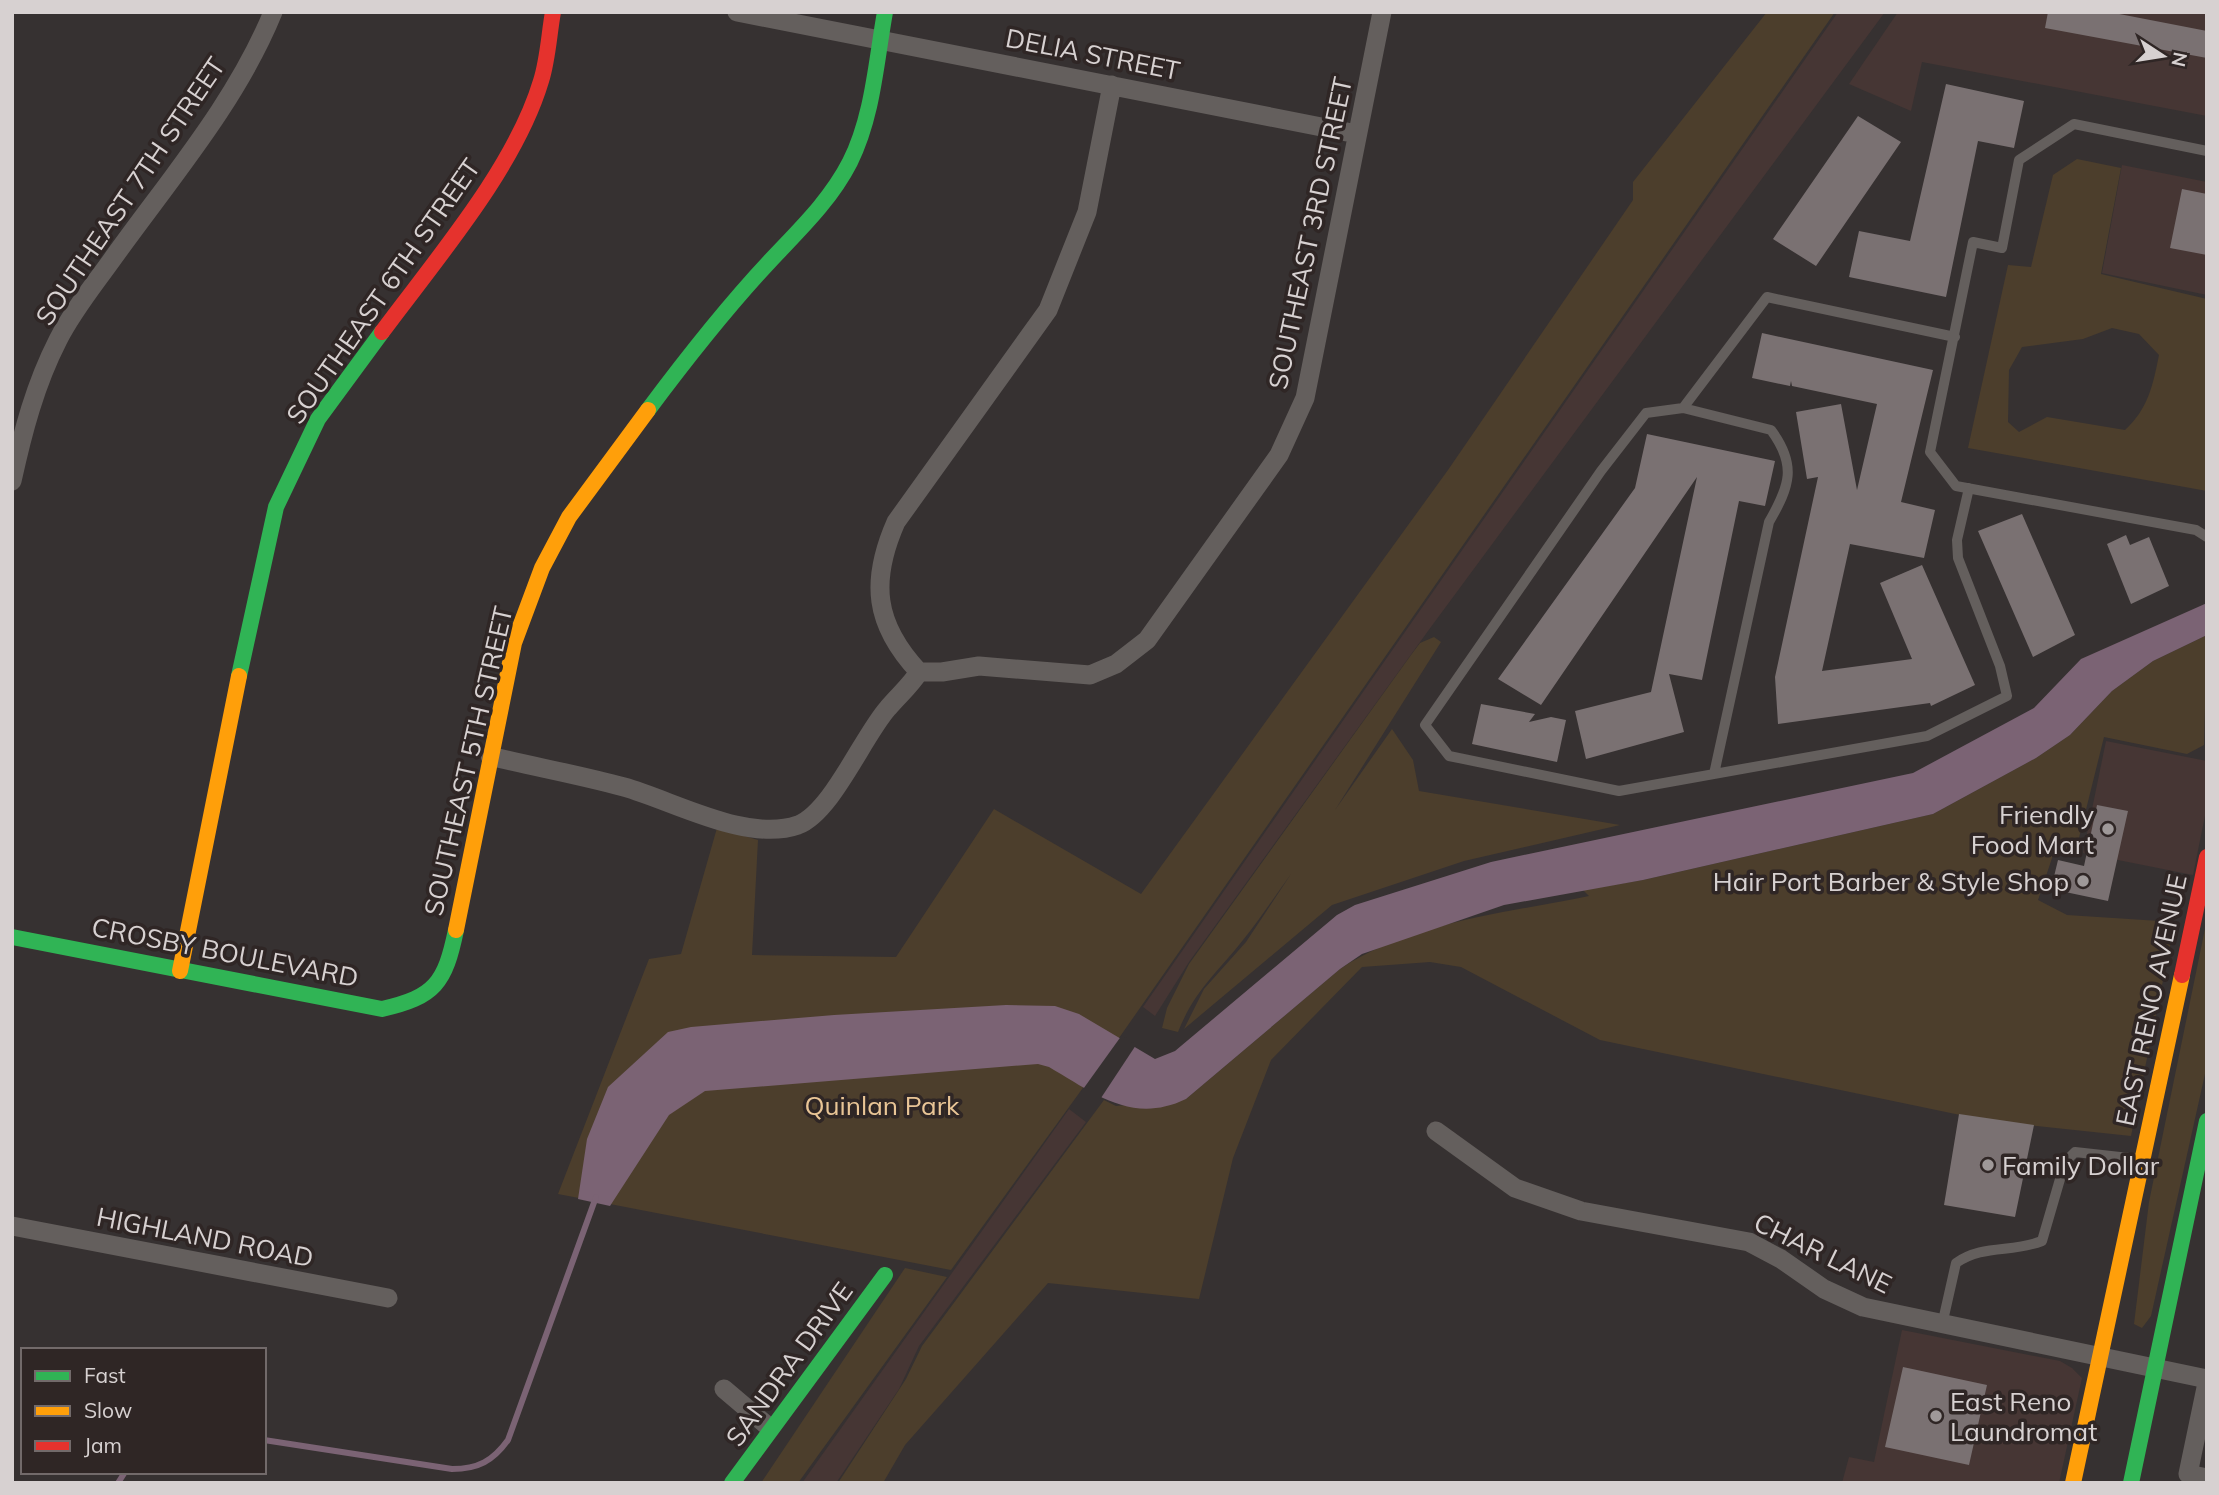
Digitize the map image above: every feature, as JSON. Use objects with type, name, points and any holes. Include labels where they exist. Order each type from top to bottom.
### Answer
[{"type":"street","name":"SOUTHEAST 7TH STREET","points":[[12,481],[24,427],[38,383],[59,338],[95,282],[238,84],[273,12]]},
{"type":"street","name":"SOUTHEAST 6TH STREET","points":[[180,971],[254,600],[276,507],[318,419],[474,207],[525,123],[542,79],[553,12]]},
{"type":"street","name":"DELIA STREET","points":[[737,12],[1357,134]]},
{"type":"street","name":"SOUTHEAST 5TH STREET","points":[[427,997],[443,977],[452,948],[490,756],[523,614],[569,517],[692,351],[770,261],[806,226],[850,162],[866,122],[885,12]]},
{"type":"street","name":"SOUTHEAST 3RD STREET","points":[[919,672],[942,672],[979,666],[1053,675],[1090,675],[1116,664],[1147,640],[1279,454],[1305,398],[1382,12]]},
{"type":"street","points":[[490,756],[625,788],[728,824],[755,829],[799,825],[824,804],[887,708],[908,689],[919,672],[899,651],[883,619],[883,553],[896,522],[1048,310],[1087,212],[1112,85]]},
{"type":"street","name":"EAST RENO AVENUE","points":[[2073,1483],[2207,857]]},
{"type":"street","name":"CROSBY BOULEVARD","points":[[12,937],[382,1009],[427,997]]},
{"type":"street","points":[[2131,1483],[2206,1124]]},
{"type":"street","name":"CHAR LANE","points":[[1436,1131],[1515,1188],[1581,1211],[1749,1242],[1781,1259],[1824,1289],[1863,1307],[2157,1368],[2207,1381]]},
{"type":"street","name":"HIGHLAND ROAD","points":[[12,1226],[388,1298]]},
{"type":"street","name":"SANDRA DRIVE","points":[[732,1483],[885,1275]]},
{"type":"street","points":[[2207,1381],[2188,1474],[2207,1478]]},
{"type":"street","points":[[724,1389],[770,1428]]},
{"type":"lane","points":[[2207,151],[2074,124],[2019,160],[2002,248],[1973,242],[1930,452],[1956,486],[2196,530],[2207,537]]},
{"type":"lane","points":[[1683,408],[1767,298],[1955,337]]},
{"type":"lane","points":[[1714,774],[1769,522],[1782,501],[1789,461],[1771,430],[1683,408],[1646,413],[1601,471],[1424,725],[1449,756],[1619,791],[1927,736],[2007,696],[2000,666],[1958,558],[1957,540],[1969,488]]},
{"type":"lane","points":[[2196,530],[2207,526]]},
{"type":"lane","points":[[1942,1325],[1956,1263],[1983,1249],[2029,1246],[2042,1241],[2065,1162],[2075,1152],[2142,1160]]},
{"type":"shaded area","points":[[1838,12],[1885,12],[1428,631],[1189,962],[1155,1016],[1143,1007]]},
{"type":"shaded area","points":[[1898,12],[2207,12],[2207,116],[1922,62],[1911,111],[1849,84]]},
{"type":"shaded area","points":[[2122,165],[2207,182],[2207,295],[2102,273]]},
{"type":"shaded area","points":[[2207,603],[2207,635],[2153,661],[2112,691],[2070,735],[2036,758],[1933,814],[1643,880],[1504,905],[1362,954],[1340,969],[1186,1099],[1148,1109],[1131,1107],[1098,1095],[1049,1067],[1038,1064],[705,1091],[669,1115],[610,1206],[578,1199],[587,1139],[608,1087],[668,1032],[691,1027],[834,1015],[1006,1005],[1055,1006],[1079,1014],[1155,1059],[1175,1051],[1337,915],[1355,905],[1491,862],[1913,773],[2034,708],[2081,659]]},
{"type":"shaded area","points":[[2106,741],[2207,761],[2207,806],[2193,875],[2083,853]]},
{"type":"shaded area","points":[[1069,1109],[1086,1122],[919,1346],[899,1389],[836,1483],[802,1483]]},
{"type":"shaded area","points":[[1902,1330],[2060,1361],[2072,1368],[2082,1378],[2059,1483],[1842,1483],[1849,1457],[1874,1462]]},
{"type":"green space","name":"Quinlan Park","points":[[1767,12],[1835,12],[1119,1038],[951,1270],[558,1194],[649,959],[681,954],[717,828],[758,840],[752,955],[896,957],[994,809],[1141,894],[1448,470],[1633,200],[1633,182]]},
{"type":"green space","points":[[2077,159],[2121,168],[2101,274],[2207,299],[2207,491],[1968,448],[2008,265],[2031,267],[2053,175]],"holes":[[[2112,328],[2139,334],[2159,355],[2152,386],[2144,405],[2125,430],[2047,417],[2019,432],[2008,422],[2009,370],[2022,347],[2083,339]]]},
{"type":"green space","points":[[2207,635],[2204,745],[2187,754],[2104,737],[2075,854],[2055,849],[2038,900],[2067,915],[2175,922],[2131,1136],[1989,1121],[1600,1040],[1461,967],[1430,962],[1362,967],[1271,1060],[1233,1158],[1199,1299],[1048,1283],[905,1445],[883,1483],[838,1483],[906,1379],[922,1346],[1104,1100],[1116,1106],[1186,1099],[1340,969],[1397,940],[1460,921],[1589,896],[1583,890],[1643,880],[1933,814],[2036,758],[2070,735],[2112,691],[2153,661]]},
{"type":"green space","points":[[1434,637],[1441,642],[1335,810],[1392,729],[1413,760],[1419,791],[1620,825],[1464,861],[1332,905],[1184,1029],[1204,989],[1246,942],[1291,874],[1191,1005],[1178,1032],[1162,1028],[1167,1008],[1189,964],[1411,655],[1420,643]]},
{"type":"green space","points":[[2207,919],[2207,1065],[2151,1316],[2142,1328],[2134,1324],[2149,1202]]},
{"type":"green space","points":[[905,1268],[947,1277],[798,1483],[761,1483]]},
{"type":"pier","points":[[1122,1035],[1136,1045],[1099,1101],[1081,1092]]},
{"type":"building","points":[[2048,12],[2109,12],[2207,31],[2207,58],[2045,28]]},
{"type":"building","points":[[1946,84],[2024,101],[2014,148],[1978,141],[1946,297],[1849,277],[1859,231],[1910,241]]},
{"type":"building","points":[[1858,116],[1901,142],[1816,266],[1773,239]]},
{"type":"building","points":[[2182,189],[2207,194],[2207,255],[2170,248]]},
{"type":"building","points":[[1762,333],[1933,370],[1901,502],[1935,510],[1924,558],[1850,544],[1822,671],[1912,659],[1880,583],[1922,565],[1975,685],[1931,706],[1930,703],[1778,724],[1775,677],[1818,477],[1807,479],[1796,412],[1841,404],[1857,490],[1877,404],[1792,386],[1791,381],[1790,386],[1752,378]]},
{"type":"building","points":[[1647,434],[1775,461],[1765,506],[1739,501],[1702,680],[1669,674],[1684,732],[1586,759],[1575,711],[1651,692],[1697,477],[1541,705],[1498,679],[1635,488]]},
{"type":"building","points":[[2022,514],[2075,635],[2033,657],[1978,531]]},
{"type":"building","points":[[2126,535],[2130,545],[2149,537],[2169,586],[2131,604],[2107,544]]},
{"type":"building","points":[[1481,704],[1535,714],[1529,722],[1551,717],[1566,720],[1557,762],[1472,744]]},
{"type":"building","points":[[2097,805],[2128,811],[2108,901],[2051,889],[2058,860],[2084,866]]},
{"type":"building","name":"Family Dollar","points":[[1959,1114],[2034,1125],[2015,1217],[1944,1205]]},
{"type":"building","name":"East Reno Laundromat","points":[[1903,1367],[1987,1385],[1969,1465],[1885,1447]]},
{"type":"waterway","points":[[266,1440],[452,1469],[470,1467],[491,1458],[508,1440],[596,1197]]},
{"type":"waterway","points":[[118,1483],[124,1474]]},
{"type":"traffic: fast","points":[[648,410],[722,315],[813,214],[842,176],[858,144],[869,108],[885,12]]},
{"type":"traffic: fast","points":[[239,676],[276,507],[318,419],[382,332]]},
{"type":"traffic: fast","points":[[12,937],[382,1009],[414,999],[435,985],[447,963],[456,930]]},
{"type":"traffic: fast","points":[[2131,1483],[2207,1121]]},
{"type":"traffic: fast","points":[[732,1483],[885,1275]]},
{"type":"traffic: slow","points":[[456,930],[514,643],[542,568],[569,517],[648,410]]},
{"type":"traffic: slow","points":[[180,971],[239,676]]},
{"type":"traffic: slow","points":[[2073,1483],[2182,975]]},
{"type":"traffic: jam","points":[[382,332],[472,212],[513,147],[541,81],[553,12]]},
{"type":"traffic: jam","points":[[2182,975],[2207,857]]},
{"type":"place","name":"Friendly Food Mart","points":[[2108,829]]},
{"type":"place","name":"Hair Port Barber & Style Shop","points":[[2083,881]]},
{"type":"place","name":"Family Dollar","points":[[1988,1165]]},
{"type":"place","name":"East Reno Laundromat","points":[[1936,1416]]}]
